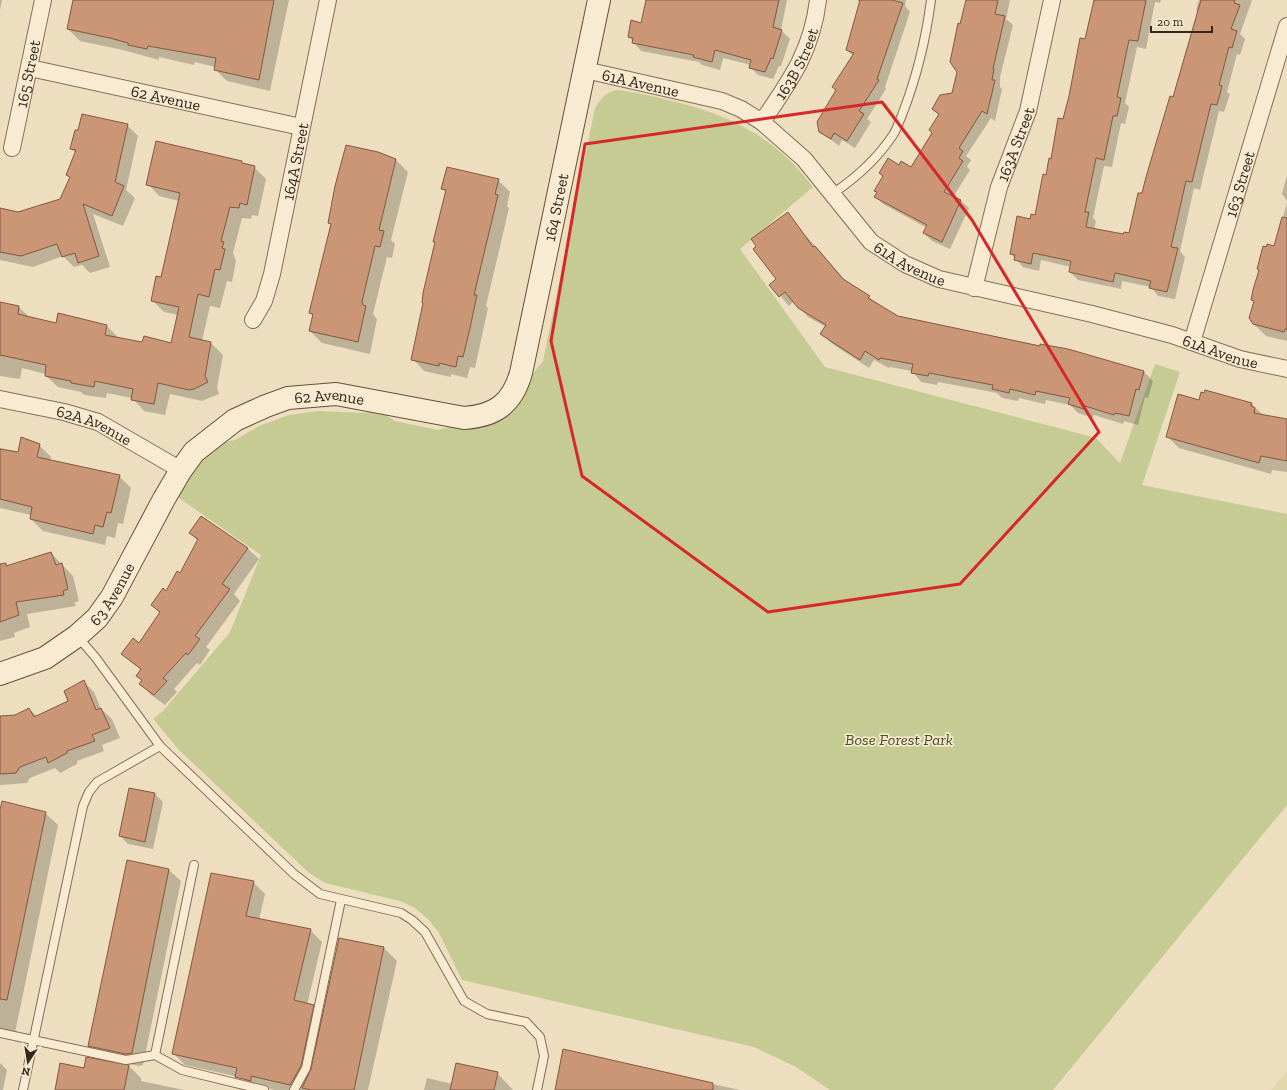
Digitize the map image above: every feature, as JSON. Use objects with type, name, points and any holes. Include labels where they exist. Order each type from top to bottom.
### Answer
[{"type":"street","name":"165 Street","points":[[12,148],[30,68],[43,0]]},
{"type":"street","name":"164A Street","points":[[253,320],[264,301],[272,274],[328,0]]},
{"type":"street","name":"164 Street","points":[[499,408],[512,394],[521,373],[599,0]]},
{"type":"street","name":"163B Street","points":[[762,122],[799,65],[811,34],[818,0]]},
{"type":"street","name":"163A Street","points":[[974,288],[999,187],[1028,111],[1052,0]]},
{"type":"street","name":"163 Street","points":[[1192,342],[1287,26]]},
{"type":"street","name":"62 Avenue","points":[[30,68],[302,127]]},
{"type":"street","name":"61A Avenue","points":[[585,70],[722,101],[741,109],[762,122],[804,159],[871,242],[905,264],[938,279],[1092,314],[1192,342],[1240,359],[1287,369]]},
{"type":"street","name":"62 Avenue","points":[[181,470],[194,452],[235,420],[288,398],[336,394],[464,418],[490,414],[499,408]]},
{"type":"street","name":"62A Avenue","points":[[0,399],[64,412],[98,422],[181,470]]},
{"type":"street","name":"63 Avenue","points":[[0,674],[45,658],[77,636],[97,618],[112,597],[181,470]]},
{"type":"lane","points":[[832,194],[854,179],[872,162],[894,134],[911,93],[928,22],[931,0]]},
{"type":"lane","points":[[77,636],[96,658],[160,746],[294,874],[320,894],[401,913],[412,920],[425,932],[464,1001],[487,1014],[526,1022],[540,1037],[544,1056],[537,1090]]},
{"type":"lane","points":[[23,1090],[83,806],[89,792],[97,782],[160,746]]},
{"type":"lane","points":[[155,1055],[194,865]]},
{"type":"lane","points":[[294,1090],[306,1068],[341,900]]},
{"type":"lane","points":[[0,1034],[126,1060],[155,1055],[182,1070],[264,1090]]},
{"type":"highlighted area","points":[[882,102],[972,220],[1099,432],[960,584],[768,612],[582,476],[551,341],[585,144]]},
{"type":"shaded area","points":[[1287,1070],[1287,1090],[1271,1090]]},
{"type":"green space","name":"Bose Forest Park","points":[[616,90],[629,91],[687,105],[728,119],[765,140],[782,153],[813,187],[740,249],[825,367],[1096,438],[1120,463],[1155,364],[1180,372],[1142,485],[1287,514],[1287,805],[1053,1090],[830,1090],[796,1067],[754,1047],[462,980],[439,933],[428,919],[415,908],[400,901],[325,883],[309,873],[178,749],[153,719],[163,711],[230,632],[261,555],[176,496],[199,462],[221,443],[235,440],[259,426],[289,415],[318,411],[365,413],[372,411],[384,414],[395,421],[438,430],[449,427],[473,428],[497,422],[515,409],[522,399],[531,376],[543,361],[595,108],[604,96]]},
{"type":"building","points":[[73,0],[274,0],[259,80],[214,70],[216,58],[148,46],[147,49],[128,45],[128,43],[110,38],[67,29]]},
{"type":"building","points":[[646,0],[779,0],[773,27],[782,30],[773,59],[771,58],[765,72],[749,68],[751,60],[715,50],[712,62],[693,57],[694,55],[632,43],[633,38],[628,37],[631,20],[641,23]]},
{"type":"building","points":[[860,0],[892,0],[903,3],[877,79],[879,80],[859,111],[864,114],[847,141],[834,133],[831,139],[819,132],[817,122],[836,90],[832,87],[854,53],[846,50]]},
{"type":"building","points":[[966,0],[998,0],[995,14],[1005,16],[993,69],[992,80],[995,80],[987,114],[982,111],[959,148],[963,151],[959,158],[963,161],[944,192],[961,200],[942,242],[923,233],[927,225],[874,197],[877,192],[874,191],[883,176],[879,173],[888,158],[899,165],[901,161],[911,167],[932,133],[929,130],[939,114],[932,109],[940,95],[952,93],[957,72],[950,62],[958,23],[960,24]]},
{"type":"building","points":[[1094,0],[1146,0],[1138,41],[1129,40],[1117,97],[1121,98],[1117,116],[1113,116],[1104,160],[1096,158],[1085,212],[1089,212],[1086,227],[1123,234],[1124,232],[1129,233],[1138,193],[1142,193],[1170,96],[1173,97],[1201,0],[1235,0],[1234,3],[1240,5],[1231,29],[1237,31],[1232,48],[1229,47],[1219,85],[1222,86],[1217,105],[1211,104],[1192,182],[1186,181],[1171,247],[1178,248],[1167,292],[1149,288],[1151,281],[1115,273],[1113,282],[1069,272],[1071,261],[1033,253],[1031,264],[1014,260],[1015,255],[1010,254],[1017,216],[1030,219],[1031,214],[1035,215],[1043,174],[1046,175],[1049,158],[1051,159],[1058,118],[1063,119],[1080,38],[1085,39]]},
{"type":"building","points":[[82,114],[128,124],[115,182],[124,186],[112,216],[83,204],[99,256],[78,263],[75,253],[62,257],[57,244],[21,256],[0,252],[0,208],[18,212],[60,199],[70,177],[66,175],[76,150],[70,149],[75,130],[78,130]]},
{"type":"building","points":[[156,141],[242,161],[242,163],[255,166],[247,205],[240,203],[239,208],[230,207],[221,241],[224,242],[222,248],[225,249],[220,270],[215,269],[209,297],[198,294],[189,337],[211,342],[205,376],[208,382],[189,390],[158,383],[154,404],[131,400],[133,389],[95,381],[94,387],[71,383],[71,381],[45,376],[46,365],[0,355],[0,302],[19,306],[18,314],[56,323],[58,313],[107,325],[105,335],[142,342],[144,336],[171,343],[179,307],[151,301],[156,276],[161,277],[180,193],[146,185]]},
{"type":"building","points":[[346,145],[378,152],[396,159],[379,230],[384,231],[380,247],[375,246],[362,302],[363,305],[366,306],[358,342],[309,331],[313,314],[309,313],[331,224],[328,223],[335,186]]},
{"type":"building","points":[[447,167],[499,179],[495,194],[498,195],[474,295],[477,295],[470,328],[463,357],[458,356],[456,367],[439,363],[439,366],[411,360],[423,303],[423,293],[435,242],[433,242],[446,190],[441,189]]},
{"type":"building","points":[[788,212],[813,247],[815,246],[843,279],[870,296],[868,298],[898,316],[1040,346],[1040,344],[1068,349],[1144,371],[1139,390],[1136,389],[1129,416],[1115,413],[1114,415],[1085,406],[1084,409],[1068,404],[1070,398],[1036,391],[1035,395],[1010,389],[1009,393],[992,389],[993,385],[929,373],[928,376],[911,373],[913,364],[880,358],[879,360],[865,351],[860,360],[820,334],[826,325],[798,308],[785,292],[779,297],[769,285],[776,279],[753,249],[756,246],[751,239]]},
{"type":"building","points":[[1282,217],[1287,218],[1287,329],[1285,329],[1284,332],[1253,324],[1249,318],[1254,301],[1251,300],[1259,270],[1257,269],[1263,246],[1266,247],[1267,244],[1274,246]]},
{"type":"building","points":[[1205,390],[1252,403],[1251,406],[1255,408],[1254,413],[1287,419],[1287,461],[1261,456],[1259,463],[1166,437],[1178,394],[1199,400],[1201,392],[1204,393]]},
{"type":"building","points":[[21,437],[40,444],[37,457],[120,475],[111,513],[107,512],[103,527],[95,525],[93,534],[30,519],[32,507],[0,499],[0,449],[18,452]]},
{"type":"building","points":[[201,516],[248,548],[222,584],[230,589],[195,636],[200,639],[188,655],[186,653],[163,678],[167,681],[154,695],[139,684],[142,680],[136,676],[141,669],[121,654],[133,638],[139,643],[160,612],[151,605],[163,588],[166,591],[177,571],[180,573],[198,539],[189,533]]},
{"type":"building","points":[[51,552],[56,565],[62,563],[68,589],[63,591],[64,595],[16,602],[19,615],[0,622],[0,564],[6,563],[6,566]]},
{"type":"building","points":[[84,680],[96,710],[101,708],[110,728],[92,735],[95,741],[67,751],[67,753],[48,763],[46,757],[20,767],[16,773],[0,774],[0,716],[15,715],[29,708],[34,717],[68,701],[64,691]]},
{"type":"building","points":[[129,788],[155,793],[145,842],[119,836]]},
{"type":"building","points":[[2,801],[46,812],[7,1000],[0,999],[0,810]]},
{"type":"building","points":[[127,860],[169,869],[132,1053],[126,1054],[88,1046]]},
{"type":"building","points":[[211,873],[254,881],[246,916],[311,929],[294,1000],[314,1005],[301,1066],[290,1085],[251,1076],[251,1081],[235,1077],[237,1068],[172,1054]]},
{"type":"building","points":[[339,938],[384,947],[354,1090],[311,1090],[302,1088],[311,1069]]},
{"type":"building","points":[[563,1049],[713,1083],[713,1090],[555,1090]]},
{"type":"building","points":[[86,1057],[129,1065],[124,1090],[55,1090],[60,1063],[84,1068]]},
{"type":"building","points":[[456,1063],[498,1072],[494,1090],[450,1090]]}]
